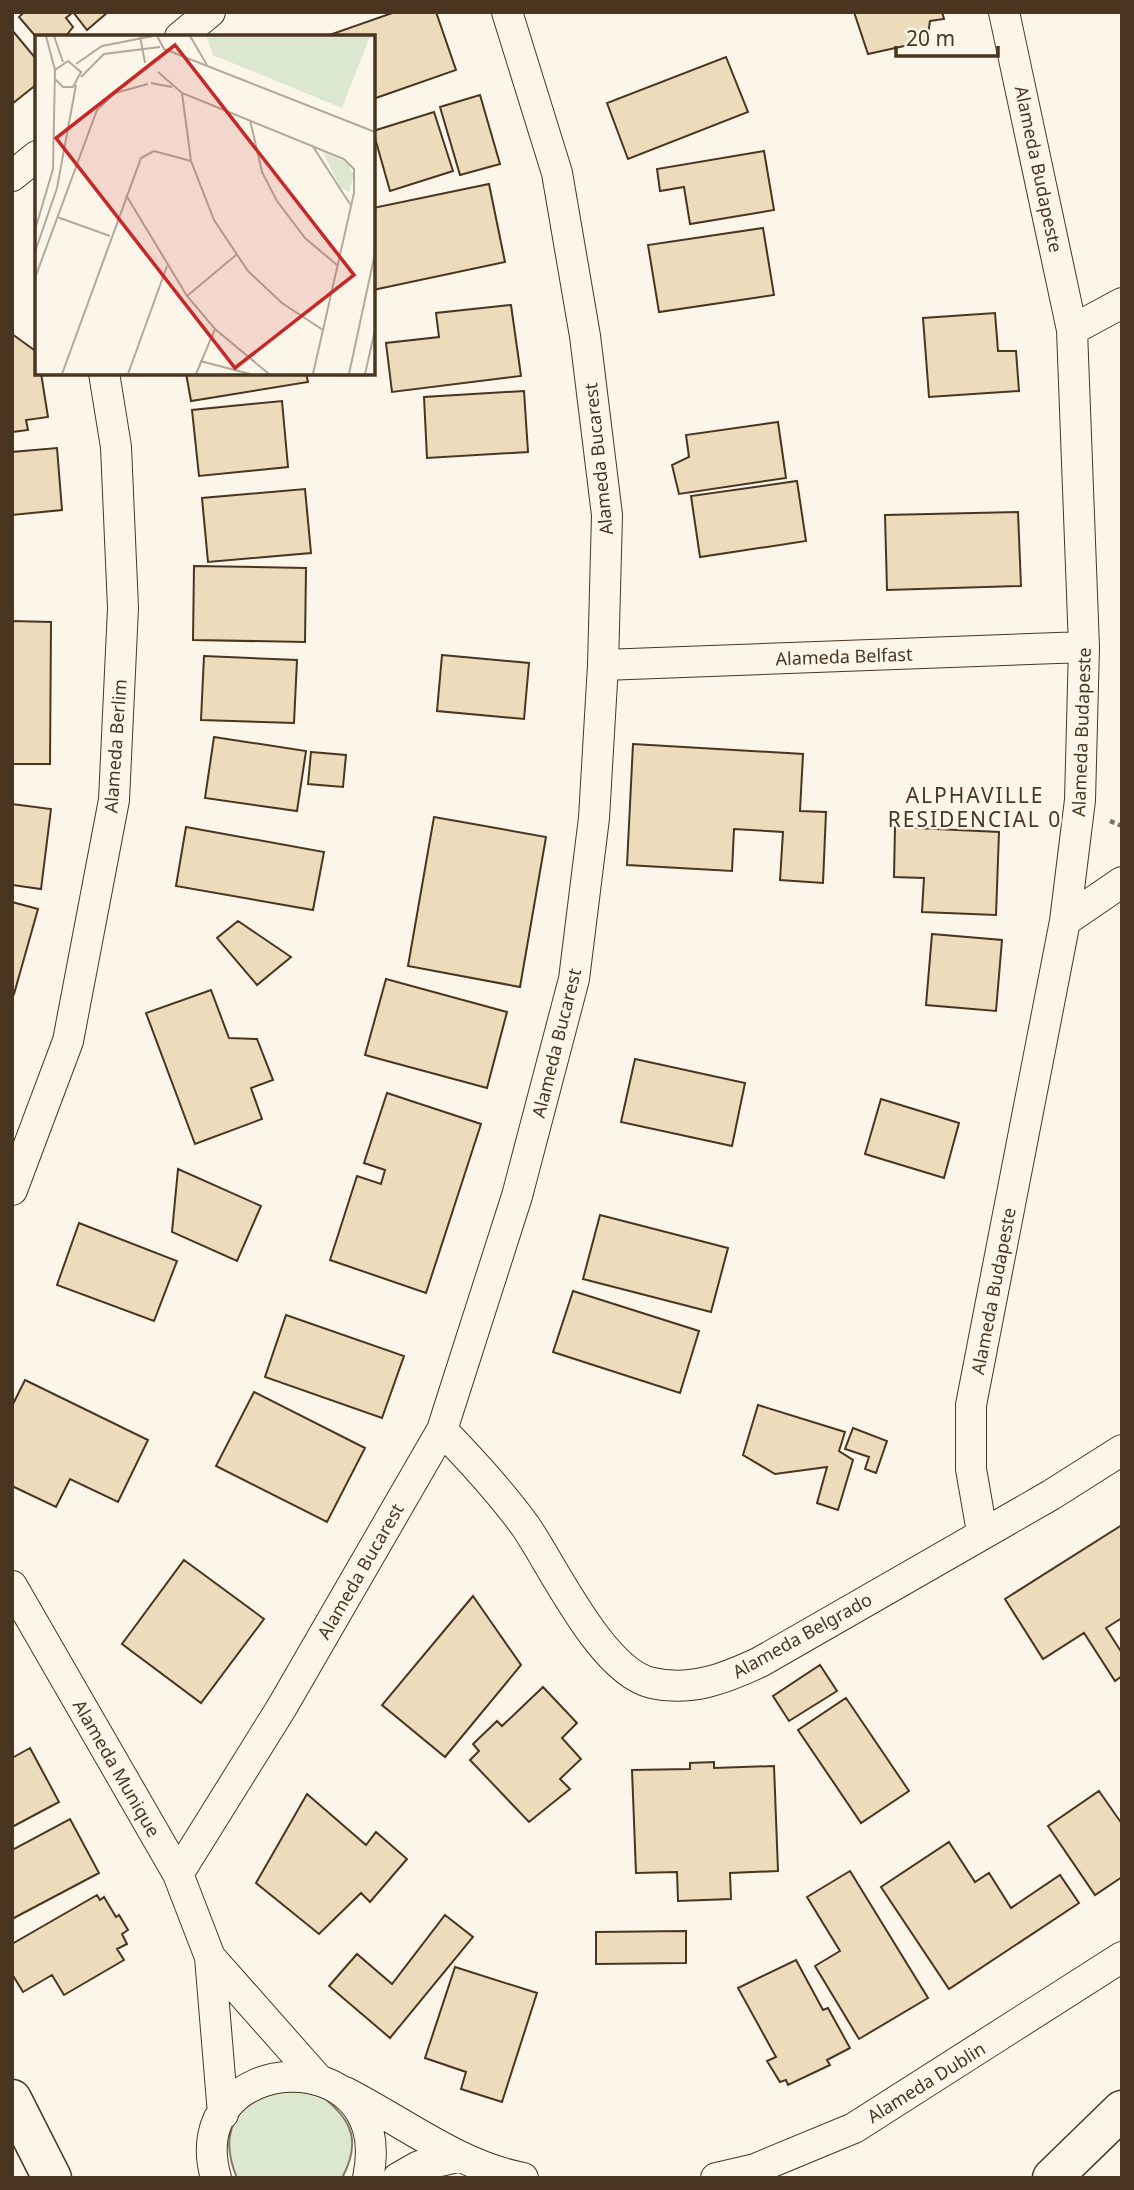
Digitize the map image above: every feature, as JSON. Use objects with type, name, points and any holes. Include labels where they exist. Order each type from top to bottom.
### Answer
[{"type":"main road","points":[[12,2099],[52,2178]]},
{"type":"main road","points":[[1052,2178],[1122,2110]]},
{"type":"street","points":[[182,35],[210,12]]},
{"type":"street","name":"Alameda Bucarest","points":[[178,1874],[282,1707],[442,1430],[517,1196],[574,979],[594,817],[603,665],[607,515],[584,336],[556,173],[507,12]]},
{"type":"street","name":"Alameda Budapeste","points":[[982,1532],[971,1469],[971,1405],[1065,921],[1080,800],[1084,647],[1072,330],[1004,12]]},
{"type":"street","points":[[12,176],[35,158]]},
{"type":"street","points":[[1072,330],[1122,303]]},
{"type":"street","name":"Alameda Berlim","points":[[12,1190],[68,1041],[114,800],[123,608],[116,447],[104,374]]},
{"type":"street","name":"Alameda Belfast","points":[[603,665],[1084,647]]},
{"type":"street","points":[[1065,921],[1122,882]]},
{"type":"street","name":"Alameda Belgrado","points":[[442,1430],[492,1483],[526,1528],[593,1634],[615,1660],[650,1683],[687,1686],[723,1679],[760,1662],[982,1532],[1051,1495],[1122,1450]]},
{"type":"street","name":"Alameda Munique","points":[[12,1586],[178,1874],[210,1957],[223,2114]]},
{"type":"street","name":"Alameda Munique","points":[[210,1957],[327,2083],[357,2107],[369,2132],[372,2159],[368,2178]]},
{"type":"street","name":"Alameda Dublin","points":[[716,2178],[755,2169],[854,2128],[1122,1957]]},
{"type":"street","points":[[216,2178],[212,2164],[213,2138],[223,2114],[236,2096],[254,2084],[274,2076],[296,2075],[327,2083],[394,2117],[458,2157],[523,2178]]},
{"type":"street","points":[[398,2178],[419,2166],[458,2157]]},
{"type":"green space","points":[[309,2086],[332,2105],[348,2124],[352,2148],[342,2178],[237,2178],[230,2156],[230,2137],[236,2118],[248,2099]]},
{"type":"building","points":[[24,12],[73,12],[66,18],[73,27],[67,35],[35,36],[19,17]]},
{"type":"building","points":[[73,12],[108,12],[87,30]]},
{"type":"building","points":[[395,12],[436,12],[456,70],[374,99],[374,35],[332,34]]},
{"type":"building","points":[[854,12],[942,12],[944,19],[930,21],[927,41],[868,54]]},
{"type":"building","points":[[12,30],[35,58],[35,86],[12,104]]},
{"type":"building","points":[[726,57],[748,112],[628,159],[607,103]]},
{"type":"building","points":[[480,95],[500,164],[460,175],[440,107]]},
{"type":"building","points":[[434,112],[453,171],[390,191],[374,131]]},
{"type":"building","points":[[764,151],[774,210],[690,224],[684,187],[660,191],[657,169]]},
{"type":"building","points":[[489,184],[505,262],[374,290],[374,208]]},
{"type":"building","points":[[763,228],[774,295],[659,312],[648,245]]},
{"type":"building","points":[[511,305],[521,376],[392,392],[386,343],[439,337],[436,313]]},
{"type":"building","points":[[995,313],[998,351],[1016,351],[1019,391],[929,397],[923,318]]},
{"type":"building","points":[[12,334],[35,351],[35,374],[41,374],[48,417],[26,420],[28,430],[12,432]]},
{"type":"building","points":[[186,374],[306,374],[308,382],[191,401]]},
{"type":"building","points":[[524,391],[528,452],[427,458],[424,397]]},
{"type":"building","points":[[282,401],[288,467],[199,476],[192,410]]},
{"type":"building","points":[[778,422],[786,478],[679,494],[672,465],[689,457],[686,435]]},
{"type":"building","points":[[57,448],[62,510],[12,515],[12,452]]},
{"type":"building","points":[[797,481],[806,541],[700,557],[691,496]]},
{"type":"building","points":[[305,489],[311,553],[208,562],[202,498]]},
{"type":"building","points":[[1018,512],[1021,586],[887,590],[885,515]]},
{"type":"building","points":[[194,566],[306,568],[305,642],[193,640]]},
{"type":"building","points":[[12,621],[51,622],[50,764],[12,764]]},
{"type":"building","points":[[442,655],[529,663],[524,719],[437,711]]},
{"type":"building","points":[[204,656],[297,660],[294,723],[201,720]]},
{"type":"building","points":[[214,737],[306,751],[297,811],[205,798]]},
{"type":"building","points":[[633,744],[803,754],[800,811],[826,812],[823,883],[780,880],[783,832],[734,829],[732,871],[627,865]]},
{"type":"building","points":[[311,752],[346,755],[343,787],[308,784]]},
{"type":"building","points":[[12,804],[51,809],[41,889],[12,885]]},
{"type":"building","points":[[434,817],[546,837],[520,987],[408,966]]},
{"type":"building","points":[[186,827],[324,852],[313,910],[176,886]]},
{"type":"building","points":[[895,827],[999,832],[996,915],[922,912],[924,878],[894,877]]},
{"type":"building","points":[[12,902],[38,909],[14,994],[12,993]]},
{"type":"building","points":[[238,921],[291,957],[257,985],[217,938]]},
{"type":"building","points":[[932,934],[1002,940],[996,1011],[926,1005]]},
{"type":"building","points":[[386,979],[507,1012],[487,1088],[365,1055]]},
{"type":"building","points":[[211,990],[229,1038],[257,1039],[273,1080],[251,1088],[262,1119],[195,1144],[146,1013]]},
{"type":"building","points":[[635,1059],[745,1083],[732,1146],[621,1122]]},
{"type":"building","points":[[387,1093],[481,1124],[426,1293],[330,1260],[357,1176],[381,1184],[385,1170],[364,1163]]},
{"type":"building","points":[[881,1099],[959,1123],[944,1178],[865,1154]]},
{"type":"building","points":[[178,1169],[261,1206],[237,1261],[172,1232]]},
{"type":"building","points":[[600,1215],[728,1248],[711,1312],[583,1279]]},
{"type":"building","points":[[79,1223],[177,1261],[154,1321],[57,1285]]},
{"type":"building","points":[[573,1291],[699,1331],[680,1393],[553,1352]]},
{"type":"building","points":[[286,1315],[404,1356],[382,1418],[265,1377]]},
{"type":"building","points":[[25,1380],[148,1440],[118,1502],[70,1479],[56,1507],[12,1486],[12,1406]]},
{"type":"building","points":[[254,1392],[365,1448],[327,1522],[216,1466]]},
{"type":"building","points":[[758,1405],[845,1432],[839,1451],[853,1460],[838,1510],[817,1503],[827,1467],[775,1474],[743,1455]]},
{"type":"building","points":[[853,1428],[887,1441],[876,1473],[865,1469],[869,1457],[845,1449]]},
{"type":"building","points":[[1122,1525],[1122,1618],[1106,1628],[1122,1653],[1122,1676],[1115,1681],[1084,1633],[1043,1659],[1005,1599]]},
{"type":"building","points":[[184,1560],[264,1619],[201,1703],[122,1644]]},
{"type":"building","points":[[473,1596],[521,1665],[445,1757],[382,1705]]},
{"type":"building","points":[[820,1665],[837,1691],[789,1721],[773,1696]]},
{"type":"building","points":[[543,1687],[577,1723],[562,1738],[581,1759],[560,1779],[570,1789],[529,1822],[470,1760],[479,1751],[473,1744],[497,1721],[502,1726]]},
{"type":"building","points":[[846,1698],[909,1791],[861,1823],[798,1730]]},
{"type":"building","points":[[30,1748],[59,1802],[12,1827],[12,1758]]},
{"type":"building","points":[[714,1762],[714,1768],[774,1766],[778,1871],[730,1873],[731,1899],[678,1901],[677,1872],[636,1873],[632,1770],[690,1769],[690,1763]]},
{"type":"building","points":[[1099,1791],[1122,1824],[1122,1877],[1095,1895],[1048,1826]]},
{"type":"building","points":[[307,1794],[366,1845],[376,1832],[407,1859],[370,1902],[361,1893],[319,1934],[256,1883]]},
{"type":"building","points":[[70,1819],[99,1873],[12,1919],[12,1850]]},
{"type":"building","points":[[949,1842],[975,1882],[989,1873],[1011,1908],[1060,1875],[1079,1903],[949,1989],[881,1887]]},
{"type":"building","points":[[850,1871],[928,1998],[859,2039],[815,1966],[840,1951],[807,1897]]},
{"type":"building","points":[[97,1895],[100,1900],[104,1897],[128,1930],[122,1934],[127,1944],[117,1949],[124,1960],[64,1995],[52,1975],[23,1992],[12,1974],[12,1944]]},
{"type":"building","points":[[445,1915],[473,1937],[390,2038],[329,1986],[357,1954],[392,1984]]},
{"type":"building","points":[[686,1931],[686,1963],[596,1964],[596,1932]]},
{"type":"building","points":[[796,1960],[823,2010],[828,2008],[850,2048],[827,2060],[830,2065],[788,2085],[786,2080],[780,2082],[767,2061],[776,2057],[738,1988]]},
{"type":"building","points":[[455,1967],[537,1993],[502,2102],[461,2089],[466,2072],[425,2058]]},
{"type":"district","name":"ALPHAVILLE RESIDENCIAL 0","points":[[975,807]]}]
